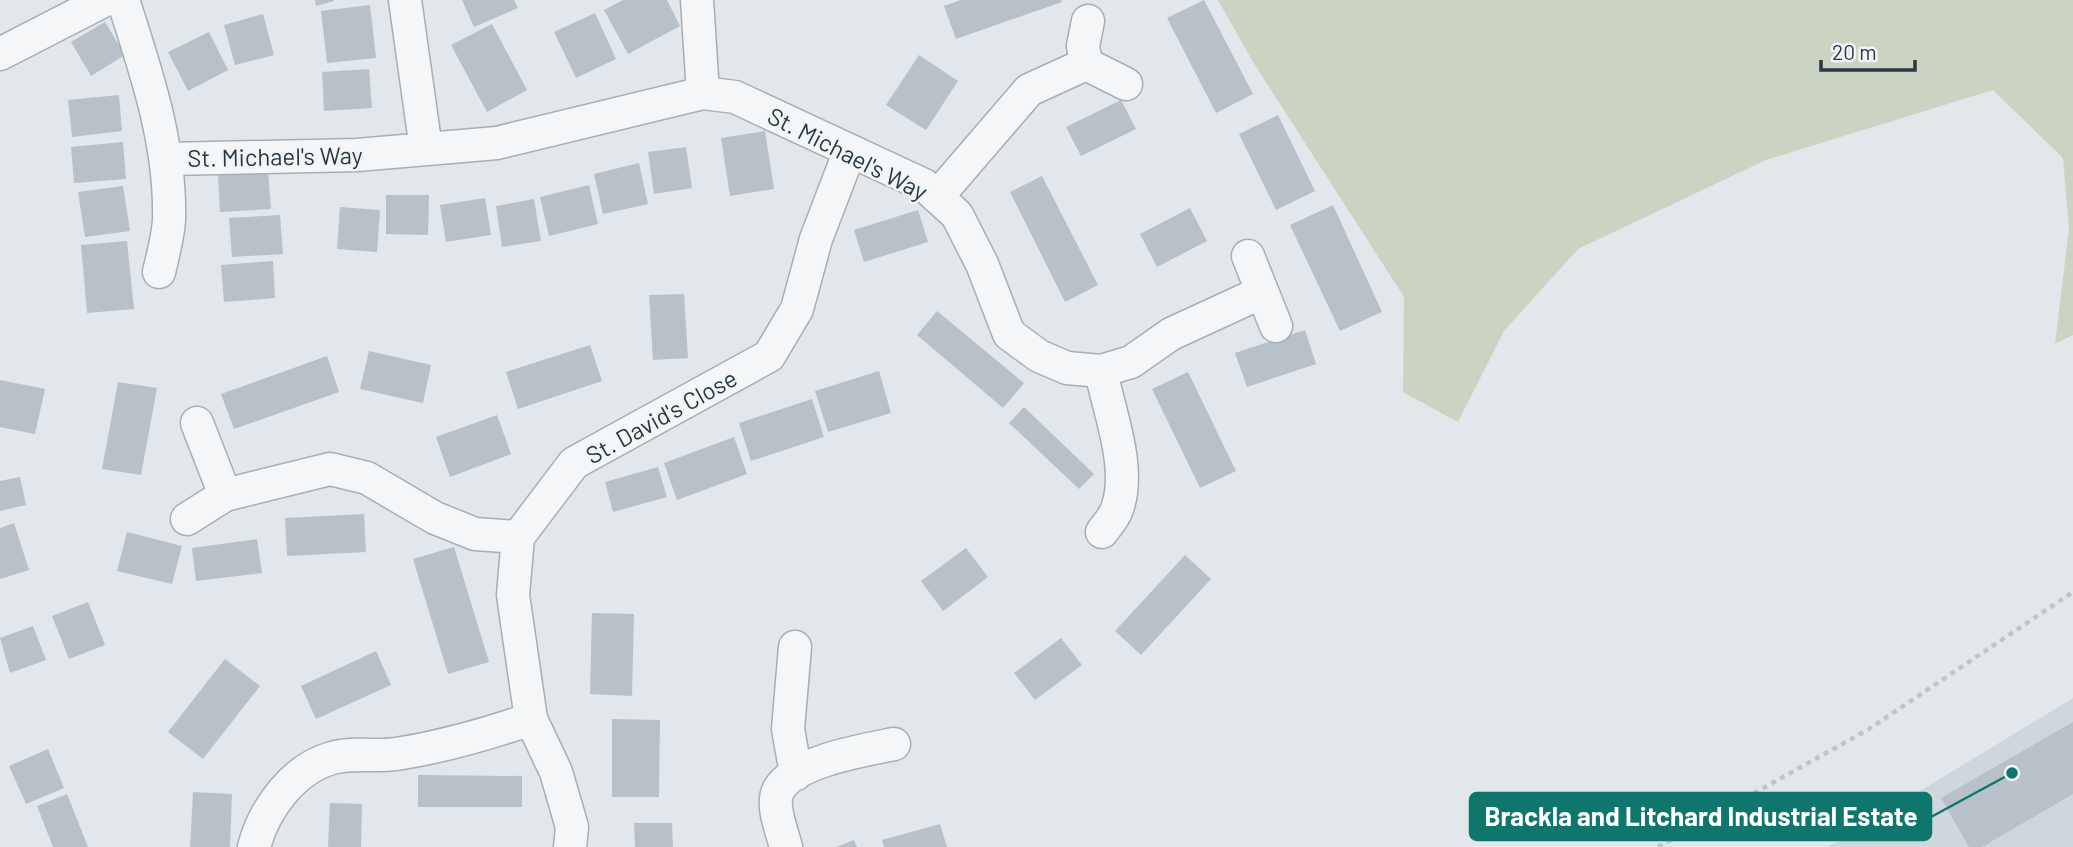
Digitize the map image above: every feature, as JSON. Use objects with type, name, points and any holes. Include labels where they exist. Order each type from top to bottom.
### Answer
[{"type":"street","points":[[0,54],[105,0]]},
{"type":"street","points":[[123,0],[148,78],[163,144]]},
{"type":"street","points":[[405,0],[426,149]]},
{"type":"street","points":[[697,0],[703,93]]},
{"type":"street","points":[[1086,64],[1083,46],[1088,21]]},
{"type":"street","points":[[1086,64],[1126,84]]},
{"type":"street","points":[[937,197],[1029,90],[1086,64]]},
{"type":"street","name":"St. Michael's Way","points":[[159,272],[169,222],[163,144],[357,155],[497,144],[703,93],[735,97],[849,153],[924,185],[957,215],[982,264],[1009,334],[1039,356],[1067,368],[1101,371],[1131,362],[1171,334],[1261,293]]},
{"type":"street","name":"St. David's Close","points":[[518,537],[574,463],[769,356],[797,309],[816,239],[849,153]]},
{"type":"street","points":[[1248,256],[1276,326]]},
{"type":"street","points":[[1101,371],[1120,464],[1121,491],[1116,512],[1102,532]]},
{"type":"street","points":[[197,423],[225,495]]},
{"type":"street","points":[[187,519],[225,495],[330,469],[367,478],[435,519],[475,534],[518,537],[513,595],[531,719],[556,772],[572,827],[570,847]]},
{"type":"street","points":[[794,648],[788,729],[796,774]]},
{"type":"street","points":[[254,847],[257,834],[288,782],[332,758],[395,754],[474,738],[531,719]]},
{"type":"street","points":[[786,847],[776,807],[779,789],[796,774],[845,754],[894,744]]},
{"type":"path","points":[[1658,847],[1868,729],[2073,592]]},
{"type":"shaded area","points":[[2073,698],[2073,847],[1828,847]]},
{"type":"green space","points":[[1218,0],[2073,0],[2073,335],[2055,344],[2069,229],[2063,158],[1993,90],[1766,160],[1578,249],[1504,331],[1458,422],[1403,392],[1404,297],[1253,62]]},
{"type":"building","points":[[315,0],[334,0],[334,1],[316,6]]},
{"type":"building","points":[[462,0],[514,0],[518,8],[474,27]]},
{"type":"building","points":[[623,0],[667,0],[680,26],[628,54],[604,10]]},
{"type":"building","points":[[961,0],[1062,2],[956,39],[944,6]]},
{"type":"building","points":[[1204,0],[1253,94],[1216,113],[1167,18]]},
{"type":"building","points":[[370,5],[376,58],[327,63],[321,11]]},
{"type":"building","points":[[595,13],[616,59],[576,78],[554,32]]},
{"type":"building","points":[[263,14],[274,55],[235,65],[224,25]]},
{"type":"building","points":[[105,22],[125,55],[91,76],[71,42]]},
{"type":"building","points":[[492,24],[527,90],[487,112],[451,45]]},
{"type":"building","points":[[209,32],[228,70],[188,91],[168,52]]},
{"type":"building","points":[[919,55],[958,81],[926,130],[886,105]]},
{"type":"building","points":[[369,69],[372,108],[324,111],[322,72]]},
{"type":"building","points":[[119,95],[122,131],[72,137],[68,100]]},
{"type":"building","points":[[1121,100],[1136,129],[1081,156],[1066,127]]},
{"type":"building","points":[[1278,115],[1315,191],[1276,210],[1239,134]]},
{"type":"building","points":[[765,131],[774,189],[730,196],[721,138]]},
{"type":"building","points":[[123,142],[126,179],[74,183],[71,147]]},
{"type":"building","points":[[686,147],[692,188],[654,194],[648,152]]},
{"type":"building","points":[[639,163],[648,204],[603,214],[594,174]]},
{"type":"building","points":[[268,170],[271,209],[220,212],[218,174]]},
{"type":"building","points":[[1042,176],[1098,285],[1065,302],[1010,192]]},
{"type":"building","points":[[589,185],[598,224],[549,236],[540,197]]},
{"type":"building","points":[[123,186],[130,231],[85,237],[78,192]]},
{"type":"building","points":[[386,195],[429,195],[428,235],[386,234]]},
{"type":"building","points":[[485,198],[491,235],[446,242],[440,205]]},
{"type":"building","points":[[534,199],[541,241],[502,247],[496,206]]},
{"type":"building","points":[[1333,205],[1382,312],[1340,331],[1290,225]]},
{"type":"building","points":[[340,207],[380,210],[377,252],[337,249]]},
{"type":"building","points":[[1190,208],[1207,241],[1157,267],[1140,234]]},
{"type":"building","points":[[918,210],[928,242],[864,262],[854,230]]},
{"type":"building","points":[[280,215],[283,254],[232,257],[229,218]]},
{"type":"building","points":[[127,241],[134,309],[87,313],[81,245]]},
{"type":"building","points":[[273,261],[275,298],[224,302],[221,265]]},
{"type":"building","points":[[684,294],[688,358],[653,360],[649,295]]},
{"type":"building","points":[[937,311],[1024,383],[1003,408],[917,335]]},
{"type":"building","points":[[1305,330],[1316,364],[1247,387],[1235,353]]},
{"type":"building","points":[[590,345],[602,381],[518,409],[506,372]]},
{"type":"building","points":[[369,351],[431,365],[423,403],[360,389]]},
{"type":"building","points":[[327,356],[339,392],[234,429],[221,394]]},
{"type":"building","points":[[879,371],[891,413],[828,432],[815,391]]},
{"type":"building","points":[[1188,372],[1236,471],[1200,488],[1152,389]]},
{"type":"building","points":[[0,380],[45,389],[35,434],[0,427]]},
{"type":"building","points":[[118,382],[157,388],[141,475],[102,469]]},
{"type":"building","points":[[812,399],[824,437],[751,461],[739,423]]},
{"type":"building","points":[[1024,407],[1094,474],[1079,489],[1009,423]]},
{"type":"building","points":[[497,415],[511,454],[450,477],[436,437]]},
{"type":"building","points":[[734,437],[747,474],[677,500],[664,463]]},
{"type":"building","points":[[658,467],[667,497],[613,512],[605,482]]},
{"type":"building","points":[[20,477],[26,505],[0,511],[0,481]]},
{"type":"building","points":[[364,514],[366,552],[287,556],[285,518]]},
{"type":"building","points":[[14,523],[29,570],[0,579],[0,528]]},
{"type":"building","points":[[127,532],[182,546],[172,584],[117,571]]},
{"type":"building","points":[[257,539],[262,573],[196,581],[192,548]]},
{"type":"building","points":[[454,547],[489,662],[448,674],[413,559]]},
{"type":"building","points":[[966,548],[988,577],[943,611],[921,581]]},
{"type":"building","points":[[1185,555],[1211,579],[1141,655],[1115,631]]},
{"type":"building","points":[[88,602],[105,645],[69,659],[52,616]]},
{"type":"building","points":[[592,613],[634,614],[632,696],[590,694]]},
{"type":"building","points":[[33,626],[46,660],[10,673],[0,638]]},
{"type":"building","points":[[1061,638],[1082,665],[1035,700],[1014,673]]},
{"type":"building","points":[[376,651],[391,685],[316,719],[301,686]]},
{"type":"building","points":[[225,659],[260,686],[203,759],[168,732]]},
{"type":"building","points":[[612,719],[660,720],[659,797],[612,797]]},
{"type":"building","points":[[2073,722],[2073,794],[1982,847],[1969,847],[1941,798]]},
{"type":"building","points":[[48,749],[64,788],[26,804],[9,766]]},
{"type":"building","points":[[418,775],[522,776],[522,807],[418,807]]},
{"type":"building","points":[[193,792],[232,794],[230,847],[190,847]]},
{"type":"building","points":[[67,794],[88,847],[53,847],[37,806]]},
{"type":"building","points":[[330,803],[362,804],[361,847],[328,847]]},
{"type":"building","points":[[634,823],[672,823],[673,847],[635,847]]},
{"type":"building","points":[[940,824],[947,847],[884,847],[882,840]]},
{"type":"building","points":[[854,840],[857,847],[836,847]]},
{"type":"place","name":"Brackla and Litchard Industrial Estate","points":[[2012,773]]}]
